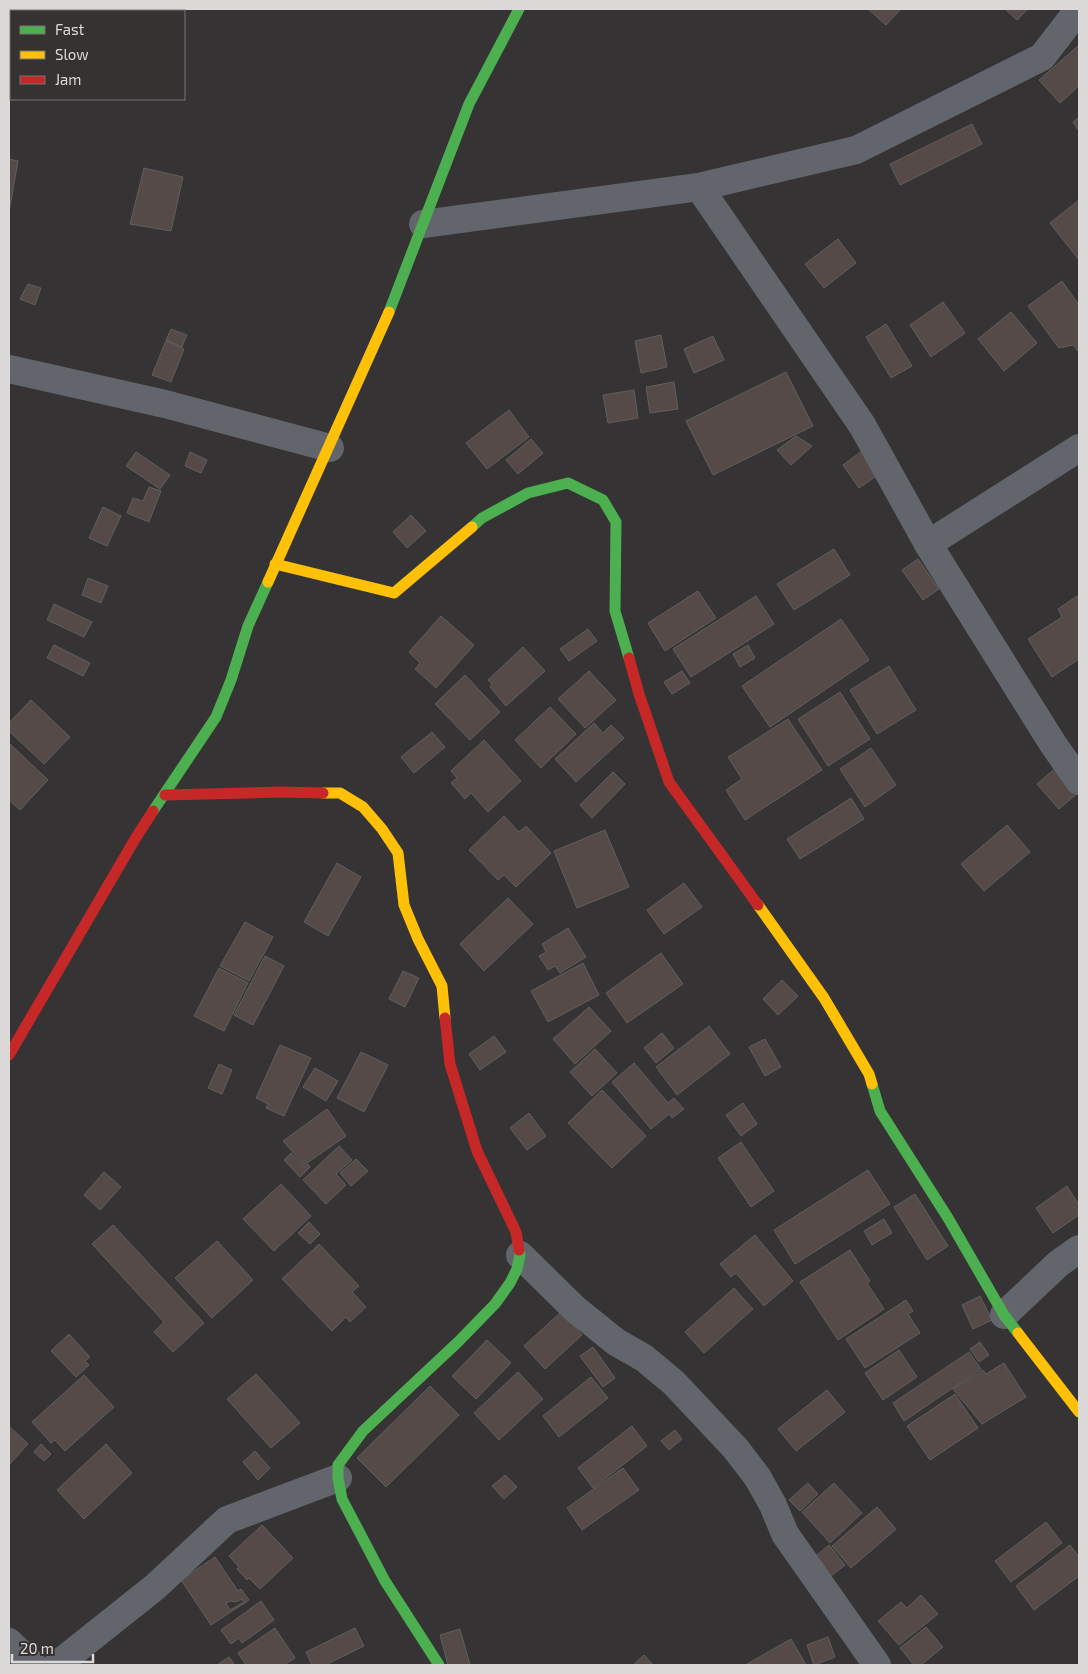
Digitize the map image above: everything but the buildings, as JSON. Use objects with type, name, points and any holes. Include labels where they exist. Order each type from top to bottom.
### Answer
[{"type":"street","points":[[9,1055],[134,839],[216,717],[231,680],[248,626],[383,329],[469,104],[519,9]]},
{"type":"street","points":[[423,224],[699,187],[856,150],[1042,57],[1079,9]]},
{"type":"street","points":[[699,187],[862,425],[928,544],[1053,744],[1079,781]]},
{"type":"street","points":[[9,369],[165,404],[330,448]]},
{"type":"street","points":[[928,544],[1079,448]]},
{"type":"street","points":[[276,564],[394,593],[482,518],[528,493],[568,484],[602,500],[616,522],[615,611],[639,694],[669,782],[824,998],[869,1074],[880,1111],[948,1218],[1004,1315],[1079,1412]]},
{"type":"street","points":[[165,795],[281,792],[340,793],[363,806],[382,829],[398,853],[404,905],[418,940],[442,986],[450,1064],[477,1151],[516,1232],[520,1255],[517,1269],[510,1284],[495,1304],[458,1342],[363,1431],[338,1466],[342,1499],[384,1581],[439,1665]]},
{"type":"street","points":[[1004,1315],[1058,1264],[1079,1249]]},
{"type":"street","points":[[520,1255],[575,1309],[616,1342],[644,1358],[674,1383],[736,1450],[758,1478],[785,1534],[877,1665]]},
{"type":"street","points":[[57,1665],[155,1587],[227,1520],[338,1478]]},
{"type":"street","points":[[9,1642],[34,1665]]},
{"type":"traffic: fast","points":[[389,312],[469,104],[519,9]]},
{"type":"traffic: fast","points":[[472,527],[482,518],[528,493],[568,483],[603,500],[616,522],[615,611],[629,658]]},
{"type":"traffic: fast","points":[[153,811],[216,717],[231,680],[248,626],[268,582]]},
{"type":"traffic: fast","points":[[872,1084],[880,1111],[948,1218],[1004,1315],[1018,1333]]},
{"type":"traffic: fast","points":[[439,1665],[385,1581],[342,1499],[338,1478],[338,1465],[363,1431],[458,1342],[495,1304],[510,1283],[517,1269],[520,1255],[519,1250]]},
{"type":"traffic: slow","points":[[268,582],[389,312]]},
{"type":"traffic: slow","points":[[275,564],[394,593],[472,527]]},
{"type":"traffic: slow","points":[[323,793],[340,793],[363,807],[382,829],[398,853],[404,905],[418,939],[442,986],[445,1018]]},
{"type":"traffic: slow","points":[[758,905],[824,998],[869,1074],[872,1084]]},
{"type":"traffic: slow","points":[[1018,1333],[1079,1412]]},
{"type":"traffic: jam","points":[[629,658],[639,694],[669,782],[758,905]]},
{"type":"traffic: jam","points":[[165,795],[281,792],[323,793]]},
{"type":"traffic: jam","points":[[9,1055],[153,811]]},
{"type":"traffic: jam","points":[[445,1018],[450,1064],[477,1151],[516,1232],[519,1250]]}]
